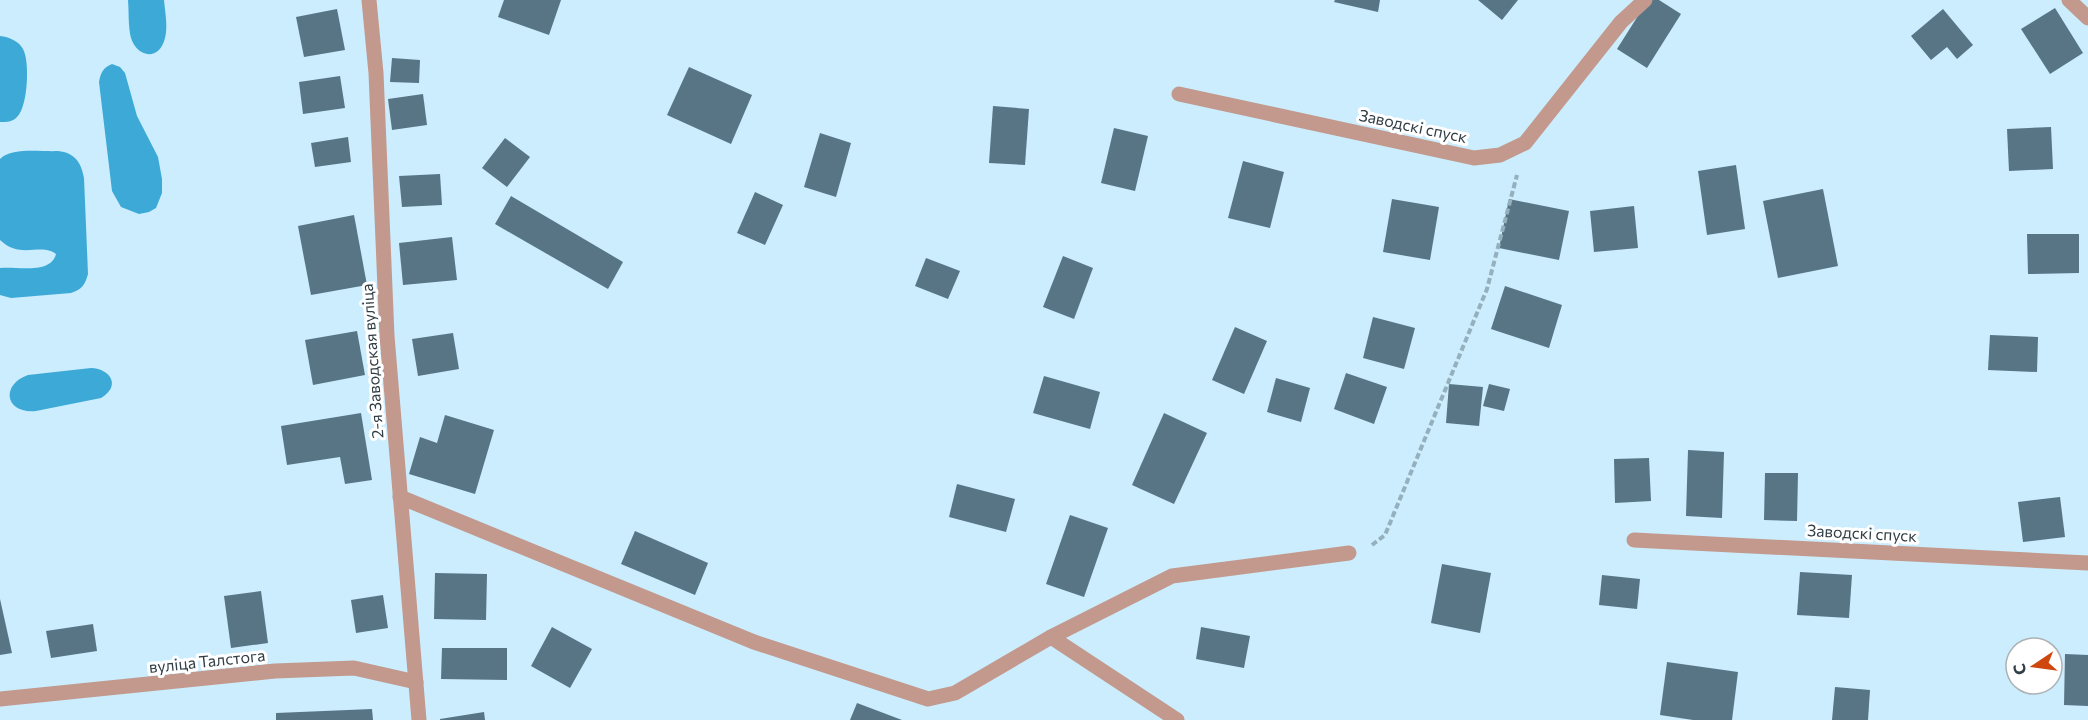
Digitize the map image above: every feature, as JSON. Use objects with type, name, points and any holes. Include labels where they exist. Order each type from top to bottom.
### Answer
[{"type":"street","name":"2-я Заводская вуліца","points":[[369,0],[376,73],[387,336],[419,720]]},
{"type":"street","name":"Заводскі спуск","points":[[1179,94],[1474,158],[1500,155],[1526,143],[1621,22],[1645,0]]},
{"type":"street","points":[[2069,0],[2088,18]]},
{"type":"street","points":[[400,497],[754,642],[928,699],[956,693],[1051,637],[1172,576],[1349,553]]},
{"type":"street","name":"Заводскі спуск","points":[[1634,540],[2088,563]]},
{"type":"street","points":[[1051,637],[1177,720]]},
{"type":"street","name":"вуліца Талстога","points":[[0,699],[275,671],[354,668],[416,682]]},
{"type":"path","points":[[1349,553],[1369,547],[1384,535],[1487,289],[1526,143]]},
{"type":"water","points":[[128,0],[164,0],[165,38],[159,50],[154,53],[144,53],[134,45],[130,33]]},
{"type":"water","points":[[0,36],[10,38],[19,44],[27,63],[24,104],[17,117],[5,122],[0,122]]},
{"type":"water","points":[[112,64],[120,67],[125,73],[137,116],[158,157],[162,193],[156,208],[149,212],[139,214],[121,207],[112,191],[99,82],[103,71]]},
{"type":"water","points":[[19,151],[58,151],[76,159],[84,178],[88,274],[86,281],[71,293],[11,298],[0,295],[0,268],[40,267],[53,261],[56,254],[44,250],[15,249],[0,240],[0,159]]},
{"type":"water","points":[[91,368],[104,371],[111,379],[111,388],[101,398],[36,411],[26,411],[12,404],[10,392],[13,385],[28,375]]},
{"type":"building","points":[[504,0],[561,0],[549,35],[498,17]]},
{"type":"building","points":[[1335,0],[1380,0],[1378,12],[1334,2]]},
{"type":"building","points":[[1478,0],[1518,0],[1502,20]]},
{"type":"building","points":[[1648,0],[1659,0],[1681,14],[1647,68],[1617,49]]},
{"type":"building","points":[[2055,8],[2083,53],[2050,74],[2021,29]]},
{"type":"building","points":[[337,9],[345,50],[304,57],[296,17]]},
{"type":"building","points":[[1943,9],[1973,45],[1957,59],[1947,47],[1931,60],[1911,36]]},
{"type":"building","points":[[392,58],[420,60],[419,83],[390,82]]},
{"type":"building","points":[[689,67],[752,95],[731,144],[667,115]]},
{"type":"building","points":[[340,76],[345,108],[303,114],[299,82]]},
{"type":"building","points":[[423,94],[427,125],[392,130],[388,99]]},
{"type":"building","points":[[993,106],[1029,109],[1025,165],[989,163]]},
{"type":"building","points":[[2051,127],[2053,169],[2009,171],[2007,129]]},
{"type":"building","points":[[1114,128],[1148,136],[1135,191],[1101,183]]},
{"type":"building","points":[[820,133],[851,143],[836,197],[804,187]]},
{"type":"building","points":[[348,137],[351,162],[315,167],[311,143]]},
{"type":"building","points":[[505,138],[530,157],[507,187],[482,168]]},
{"type":"building","points":[[1243,161],[1284,172],[1270,228],[1228,218]]},
{"type":"building","points":[[1736,165],[1745,229],[1707,235],[1698,171]]},
{"type":"building","points":[[440,174],[442,205],[402,207],[399,176]]},
{"type":"building","points":[[1823,189],[1838,266],[1778,278],[1763,201]]},
{"type":"building","points":[[755,192],[783,205],[765,245],[737,233]]},
{"type":"building","points":[[511,196],[623,262],[608,289],[495,224]]},
{"type":"building","points":[[1392,199],[1439,207],[1430,260],[1383,252]]},
{"type":"building","points":[[1509,199],[1569,211],[1559,260],[1499,248]]},
{"type":"building","points":[[1634,206],[1638,248],[1594,252],[1590,211]]},
{"type":"building","points":[[354,215],[367,285],[311,295],[298,226]]},
{"type":"building","points":[[2027,234],[2079,234],[2079,273],[2028,274]]},
{"type":"building","points":[[452,237],[457,280],[403,285],[399,243]]},
{"type":"building","points":[[1063,256],[1093,268],[1074,319],[1043,307]]},
{"type":"building","points":[[926,258],[960,271],[948,299],[915,286]]},
{"type":"building","points":[[1505,286],[1562,305],[1549,348],[1491,329]]},
{"type":"building","points":[[1373,317],[1415,328],[1404,369],[1363,358]]},
{"type":"building","points":[[1235,327],[1267,341],[1244,394],[1212,380]]},
{"type":"building","points":[[357,331],[365,375],[313,385],[305,340]]},
{"type":"building","points":[[453,333],[459,369],[418,376],[412,339]]},
{"type":"building","points":[[1990,335],[2038,337],[2037,372],[1988,370]]},
{"type":"building","points":[[1346,373],[1387,387],[1374,424],[1334,409]]},
{"type":"building","points":[[1044,376],[1100,392],[1090,429],[1033,413]]},
{"type":"building","points":[[1276,378],[1310,388],[1301,422],[1267,412]]},
{"type":"building","points":[[1449,384],[1483,387],[1479,426],[1446,423]]},
{"type":"building","points":[[1489,384],[1510,389],[1504,411],[1483,406]]},
{"type":"building","points":[[361,413],[372,480],[345,484],[340,457],[287,465],[281,426]]},
{"type":"building","points":[[1164,413],[1207,433],[1174,504],[1132,485]]},
{"type":"building","points":[[445,415],[494,430],[475,494],[409,474],[420,437],[437,443]]},
{"type":"building","points":[[1688,450],[1724,452],[1722,518],[1686,516]]},
{"type":"building","points":[[1649,458],[1651,501],[1615,503],[1614,459]]},
{"type":"building","points":[[1765,473],[1798,473],[1797,521],[1764,520]]},
{"type":"building","points":[[957,484],[1015,499],[1006,532],[949,517]]},
{"type":"building","points":[[2060,497],[2065,537],[2023,542],[2018,502]]},
{"type":"building","points":[[1070,515],[1108,528],[1084,597],[1046,584]]},
{"type":"building","points":[[635,531],[708,563],[695,595],[621,564]]},
{"type":"building","points":[[1442,564],[1491,573],[1480,633],[1431,623]]},
{"type":"building","points":[[1800,572],[1852,575],[1849,618],[1797,615]]},
{"type":"building","points":[[435,573],[487,574],[486,620],[434,619]]},
{"type":"building","points":[[1602,575],[1640,579],[1637,609],[1599,605]]},
{"type":"building","points":[[261,591],[268,643],[231,648],[224,596]]},
{"type":"building","points":[[383,595],[388,628],[356,633],[351,600]]},
{"type":"building","points":[[0,599],[12,653],[0,655]]},
{"type":"building","points":[[93,624],[97,651],[51,658],[46,631]]},
{"type":"building","points":[[552,627],[592,649],[570,688],[531,666]]},
{"type":"building","points":[[1201,627],[1250,636],[1244,668],[1196,659]]},
{"type":"building","points":[[442,648],[507,648],[507,680],[441,679]]},
{"type":"building","points":[[2065,654],[2088,655],[2088,706],[2064,705]]},
{"type":"building","points":[[1667,662],[1738,672],[1732,720],[1693,720],[1660,715]]},
{"type":"building","points":[[1835,687],[1870,690],[1868,720],[1832,720]]},
{"type":"building","points":[[857,703],[902,720],[850,720]]},
{"type":"building","points":[[372,709],[373,720],[276,720],[276,713]]},
{"type":"building","points":[[484,712],[485,720],[440,720],[440,719]]}]
